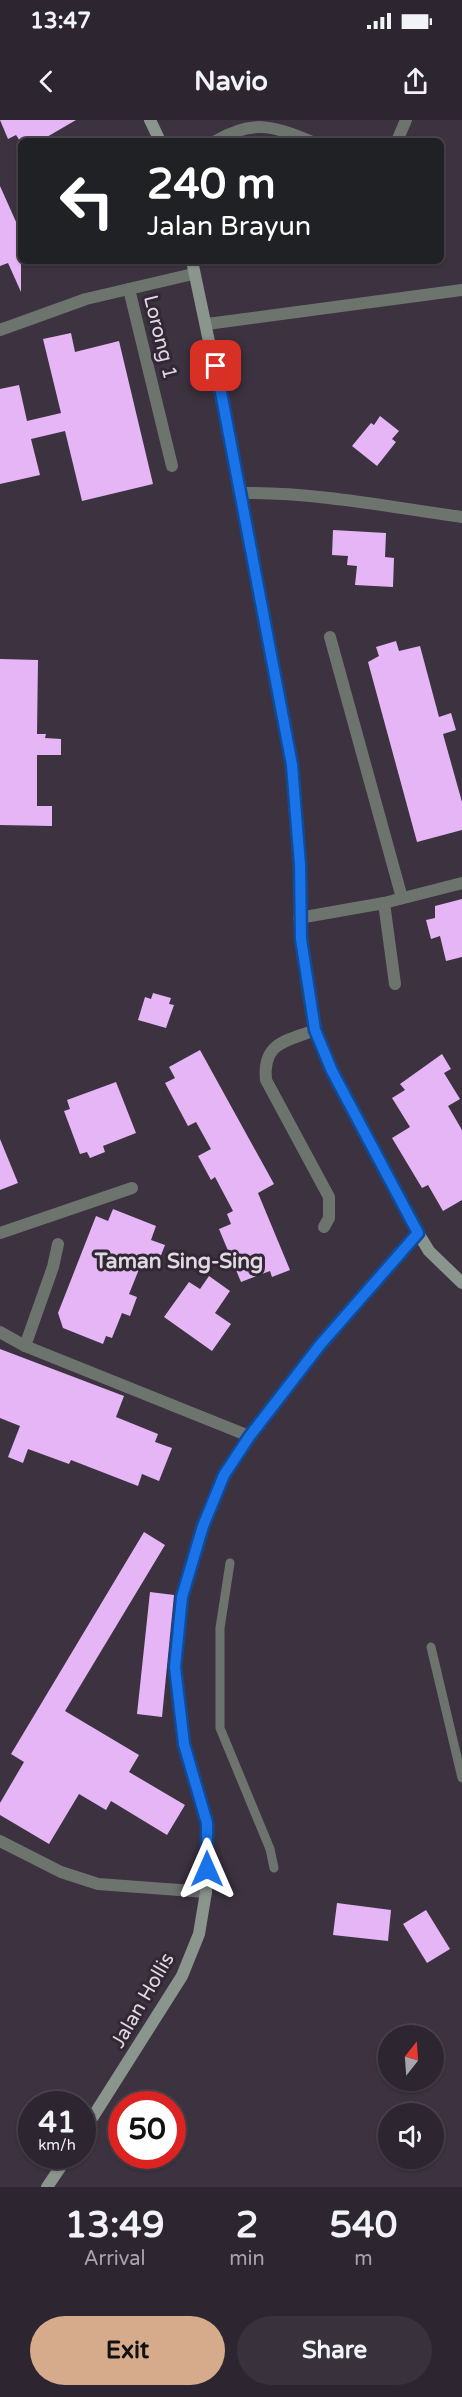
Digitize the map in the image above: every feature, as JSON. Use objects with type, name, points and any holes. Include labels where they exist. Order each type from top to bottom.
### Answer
[{"type":"main road","points":[[150,120],[159,138]]},
{"type":"main road","points":[[193,267],[207,324],[241,493],[292,765],[300,865],[299,918],[304,968],[315,1030],[332,1071],[418,1233],[429,1251],[462,1283]]},
{"type":"main road","name":"Jalan Hollis","points":[[96,2112],[182,1976],[200,1934],[206,1892],[207,1823],[184,1744],[175,1667],[182,1597],[203,1526],[224,1475],[249,1437],[320,1345],[418,1233]]},
{"type":"main road","points":[[47,2187],[59,2169]]},
{"type":"street","points":[[225,120],[232,131]]},
{"type":"street","points":[[398,138],[406,120]]},
{"type":"street","points":[[221,138],[232,131],[249,126],[269,127],[301,138]]},
{"type":"street","points":[[0,330],[34,315],[129,289],[193,267]]},
{"type":"street","name":"Lorong 1","points":[[129,289],[172,465]]},
{"type":"street","points":[[207,324],[462,290]]},
{"type":"street","points":[[241,493],[273,493],[334,499],[462,517]]},
{"type":"street","points":[[330,637],[402,898]]},
{"type":"street","points":[[299,918],[384,903],[462,883]]},
{"type":"street","points":[[384,903],[395,984]]},
{"type":"street","points":[[315,1030],[274,1047],[266,1058],[265,1069],[266,1080],[329,1197],[329,1218],[324,1227]]},
{"type":"street","points":[[0,1233],[132,1188]]},
{"type":"street","points":[[25,1346],[53,1267],[58,1244]]},
{"type":"street","points":[[0,1332],[25,1346],[249,1437]]},
{"type":"street","points":[[0,1841],[61,1872],[98,1884],[206,1892]]},
{"type":"lane","points":[[230,1563],[220,1628],[220,1728],[270,1849],[274,1868]]},
{"type":"lane","points":[[430,1647],[462,1778]]},
{"type":"building","points":[[0,120],[76,120],[45,138],[18,138],[16,135],[8,139]]},
{"type":"building","points":[[0,186],[18,226],[21,292],[8,263],[0,266]]},
{"type":"building","points":[[71,333],[75,352],[119,341],[153,484],[82,501],[65,431],[31,439],[40,475],[0,484],[0,389],[19,385],[27,421],[61,413],[43,339]]},
{"type":"building","points":[[380,416],[399,431],[392,439],[396,442],[377,466],[352,446],[371,423],[374,425]]},
{"type":"building","points":[[333,530],[386,533],[385,557],[394,558],[393,587],[355,585],[357,566],[347,565],[348,556],[332,555]]},
{"type":"building","points":[[396,641],[399,651],[420,646],[439,717],[451,713],[456,730],[443,734],[462,802],[462,830],[417,842],[368,662],[379,656],[376,647]]},
{"type":"building","points":[[0,659],[38,660],[37,734],[46,734],[45,738],[61,739],[61,755],[37,755],[37,806],[52,806],[52,826],[0,825]]},
{"type":"building","points":[[462,899],[462,957],[446,961],[440,936],[431,939],[426,920],[435,918],[435,906]]},
{"type":"building","points":[[153,993],[171,998],[169,1004],[174,1005],[166,1028],[138,1020],[145,997],[151,999]]},
{"type":"building","points":[[200,1050],[274,1184],[258,1193],[290,1270],[272,1277],[270,1271],[241,1282],[219,1229],[231,1224],[227,1214],[233,1211],[215,1177],[211,1180],[198,1156],[211,1149],[196,1122],[188,1126],[165,1083],[175,1078],[169,1067]]},
{"type":"building","points":[[442,1054],[451,1069],[444,1073],[460,1099],[448,1106],[462,1130],[462,1200],[443,1211],[428,1185],[422,1188],[392,1138],[410,1127],[392,1098],[405,1090],[400,1084]]},
{"type":"building","points":[[116,1082],[136,1133],[103,1146],[105,1152],[90,1158],[87,1152],[80,1154],[64,1111],[70,1109],[67,1100]]},
{"type":"building","points":[[0,1139],[18,1183],[0,1190]]},
{"type":"building","points":[[113,1209],[156,1226],[151,1240],[165,1245],[158,1263],[144,1257],[129,1294],[137,1297],[130,1316],[122,1313],[112,1338],[106,1336],[103,1344],[63,1328],[58,1313],[96,1216],[108,1221]]},
{"type":"building","points":[[209,1276],[230,1291],[215,1313],[231,1324],[212,1351],[164,1317],[189,1282],[200,1289]]},
{"type":"building","points":[[0,1349],[124,1396],[116,1417],[158,1434],[155,1442],[172,1448],[159,1481],[142,1474],[138,1486],[71,1460],[69,1464],[28,1449],[23,1463],[8,1457],[20,1426],[0,1418]]},
{"type":"building","points":[[144,1532],[165,1545],[65,1711],[139,1755],[129,1772],[185,1805],[167,1835],[111,1801],[106,1810],[79,1794],[49,1844],[0,1815],[0,1803],[24,1762],[11,1754]]},
{"type":"building","points":[[150,1592],[174,1595],[162,1717],[137,1714]]},
{"type":"building","points":[[337,1903],[391,1910],[388,1941],[333,1935]]},
{"type":"building","points":[[426,1910],[450,1949],[427,1963],[403,1924]]},
{"type":"district","name":"Taman Sing-Sing","points":[[179,1261]]},
{"type":"route","points":[[207,1869],[207,1823],[184,1744],[175,1667],[182,1597],[203,1526],[224,1475],[249,1437],[320,1345],[418,1233],[332,1071],[315,1030],[304,968],[299,918],[300,865],[292,765],[216,366]]}]
